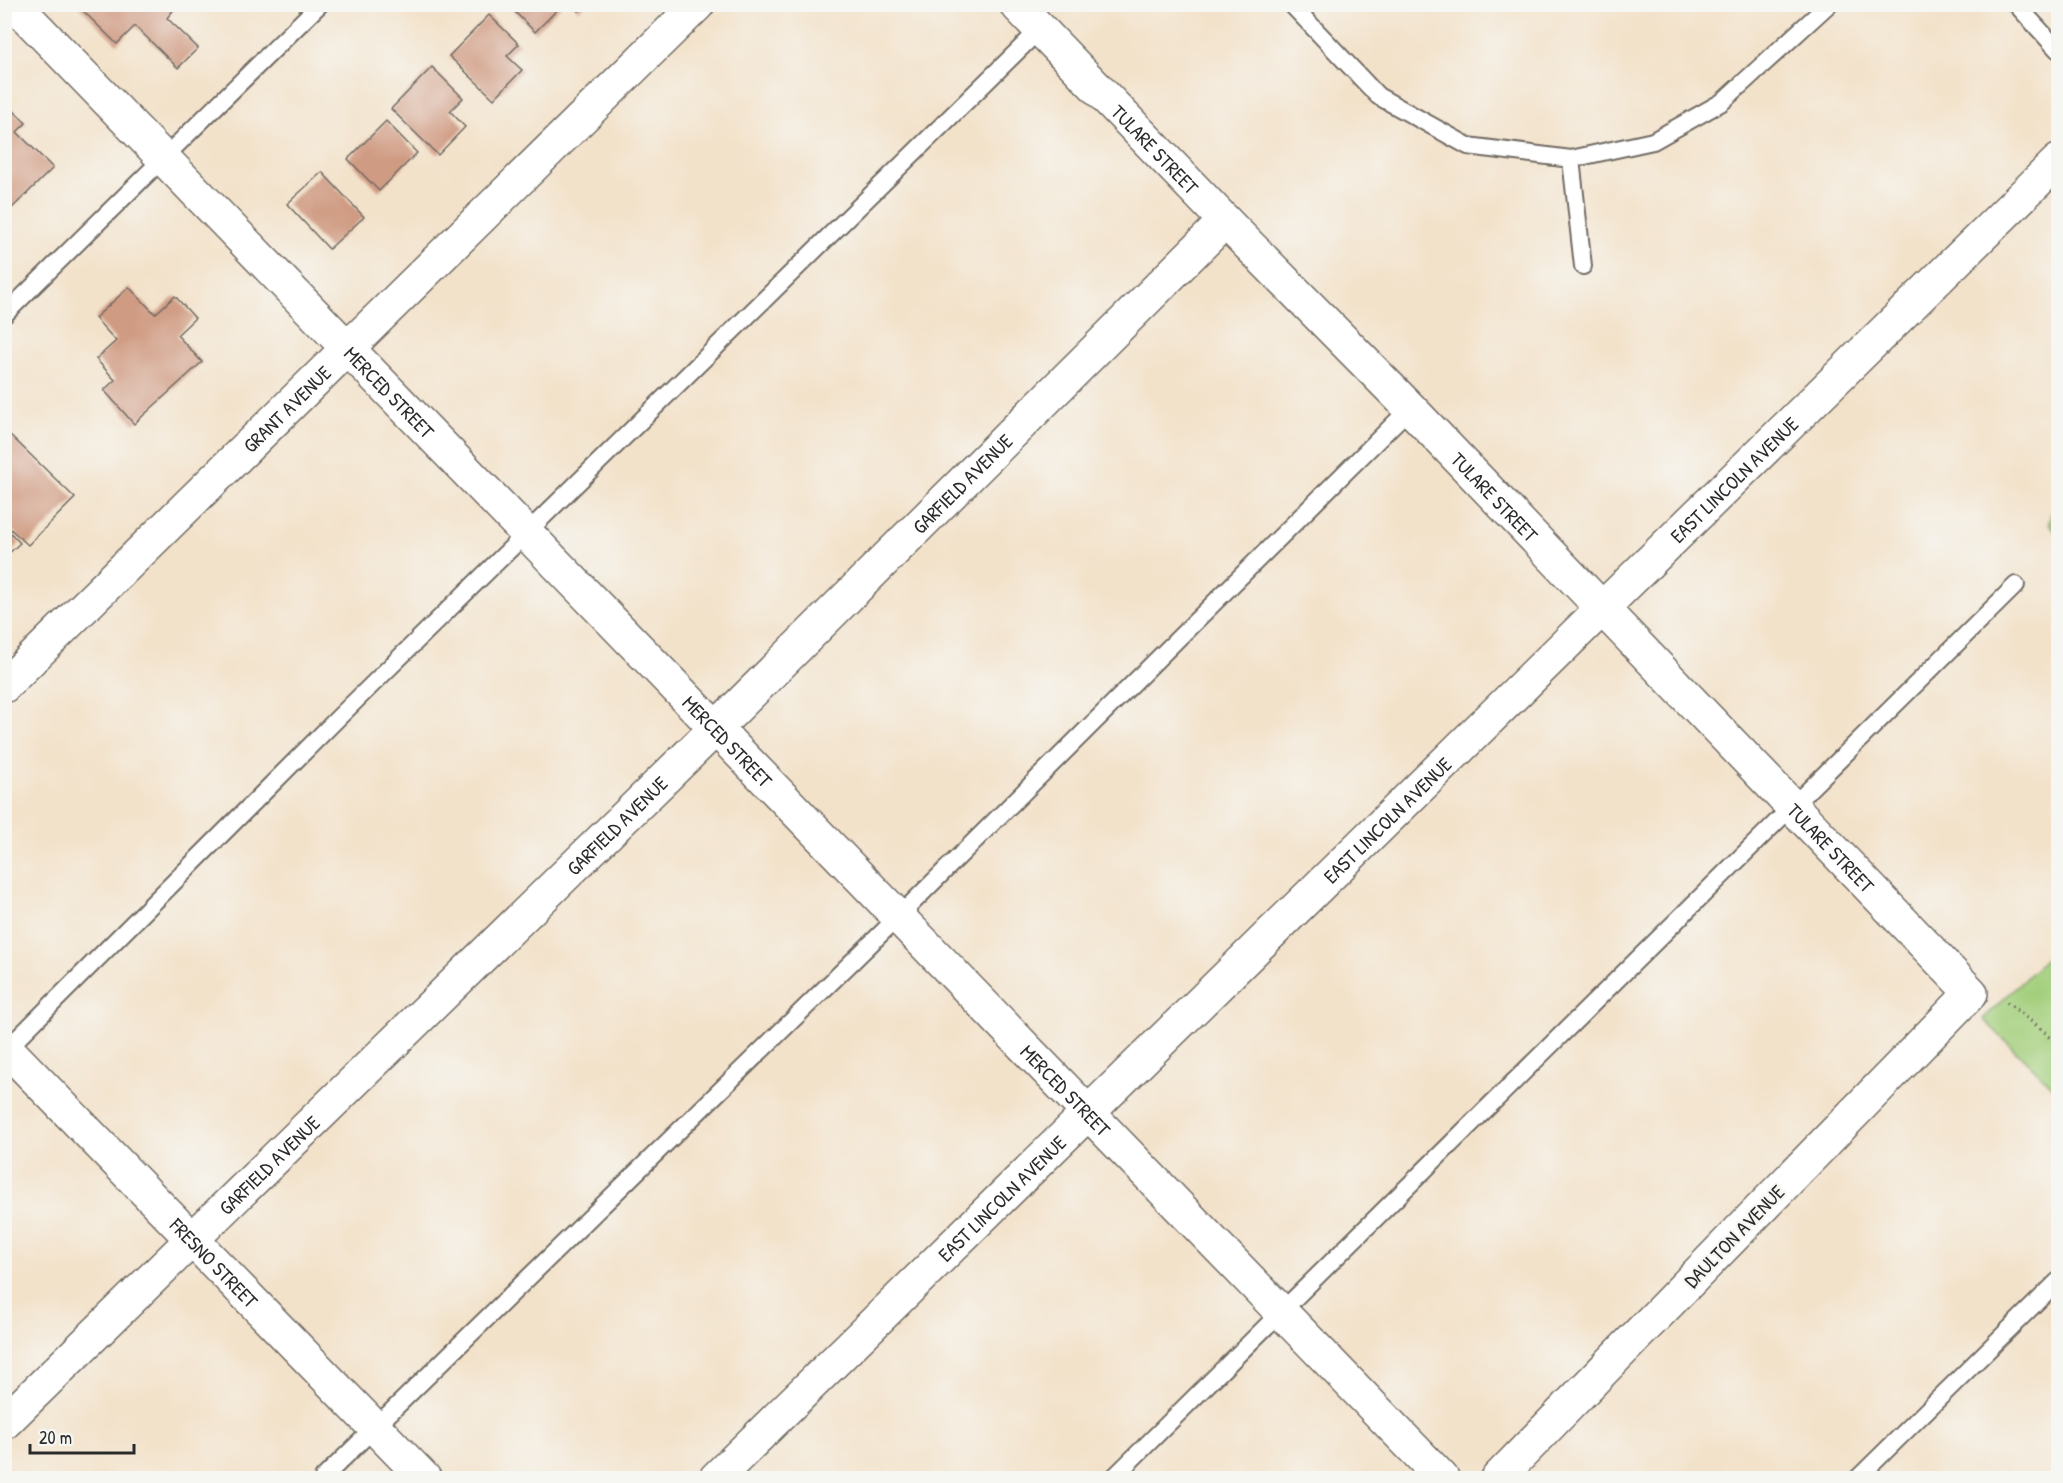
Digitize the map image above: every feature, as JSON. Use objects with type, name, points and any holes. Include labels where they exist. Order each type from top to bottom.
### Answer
[{"type":"street","name":"MERCED STREET","points":[[14,4],[1442,1479]]},
{"type":"street","name":"GRANT AVENUE","points":[[4,687],[699,4]]},
{"type":"street","name":"TULARE STREET","points":[[1016,4],[1225,221],[1410,408],[1971,993]]},
{"type":"street","name":"EAST LINCOLN AVENUE","points":[[716,1479],[1604,609],[2058,160]]},
{"type":"street","name":"GARFIELD AVENUE","points":[[4,1423],[715,729],[1225,221]]},
{"type":"street","name":"DAULTON AVENUE","points":[[1498,1479],[1971,993]]},
{"type":"street","name":"FRESNO STREET","points":[[6,1049],[424,1479]]},
{"type":"lane","points":[[4,315],[320,4]]},
{"type":"lane","points":[[1290,4],[1378,96],[1468,146],[1571,159],[1653,141],[1722,102],[1829,4]]},
{"type":"lane","points":[[2016,4],[2058,50]]},
{"type":"lane","points":[[6,1049],[339,717],[1040,29]]},
{"type":"lane","points":[[1571,159],[1583,266]]},
{"type":"lane","points":[[323,1479],[898,917],[1410,408]]},
{"type":"lane","points":[[1113,1479],[2016,585]]},
{"type":"lane","points":[[1858,1479],[2058,1281]]},
{"type":"path","points":[[2007,1002],[2044,1032],[2058,1047]]},
{"type":"green space","points":[[2058,487],[2058,536],[2049,523]]},
{"type":"green space","points":[[2058,947],[2058,1098],[2054,1088],[1983,1019]]},
{"type":"building","points":[[76,4],[171,4],[175,8],[167,18],[198,48],[178,68],[135,26],[117,44]]},
{"type":"building","points":[[507,4],[563,4],[535,32]]},
{"type":"building","points":[[573,4],[585,4],[579,11]]},
{"type":"building","points":[[489,15],[519,44],[507,56],[522,70],[494,99],[449,56]]},
{"type":"building","points":[[432,67],[463,98],[450,111],[465,127],[438,155],[391,109]]},
{"type":"building","points":[[4,101],[26,123],[17,132],[53,168],[11,209],[4,203]]},
{"type":"building","points":[[386,121],[417,153],[379,191],[348,159]]},
{"type":"building","points":[[322,172],[364,217],[329,249],[287,204]]},
{"type":"building","points":[[129,287],[155,314],[175,296],[195,318],[177,335],[202,362],[134,424],[104,390],[115,380],[96,359],[116,341],[95,318]]},
{"type":"building","points":[[4,429],[75,498],[28,545],[4,523]]},
{"type":"building","points":[[4,526],[20,543],[4,558]]}]
